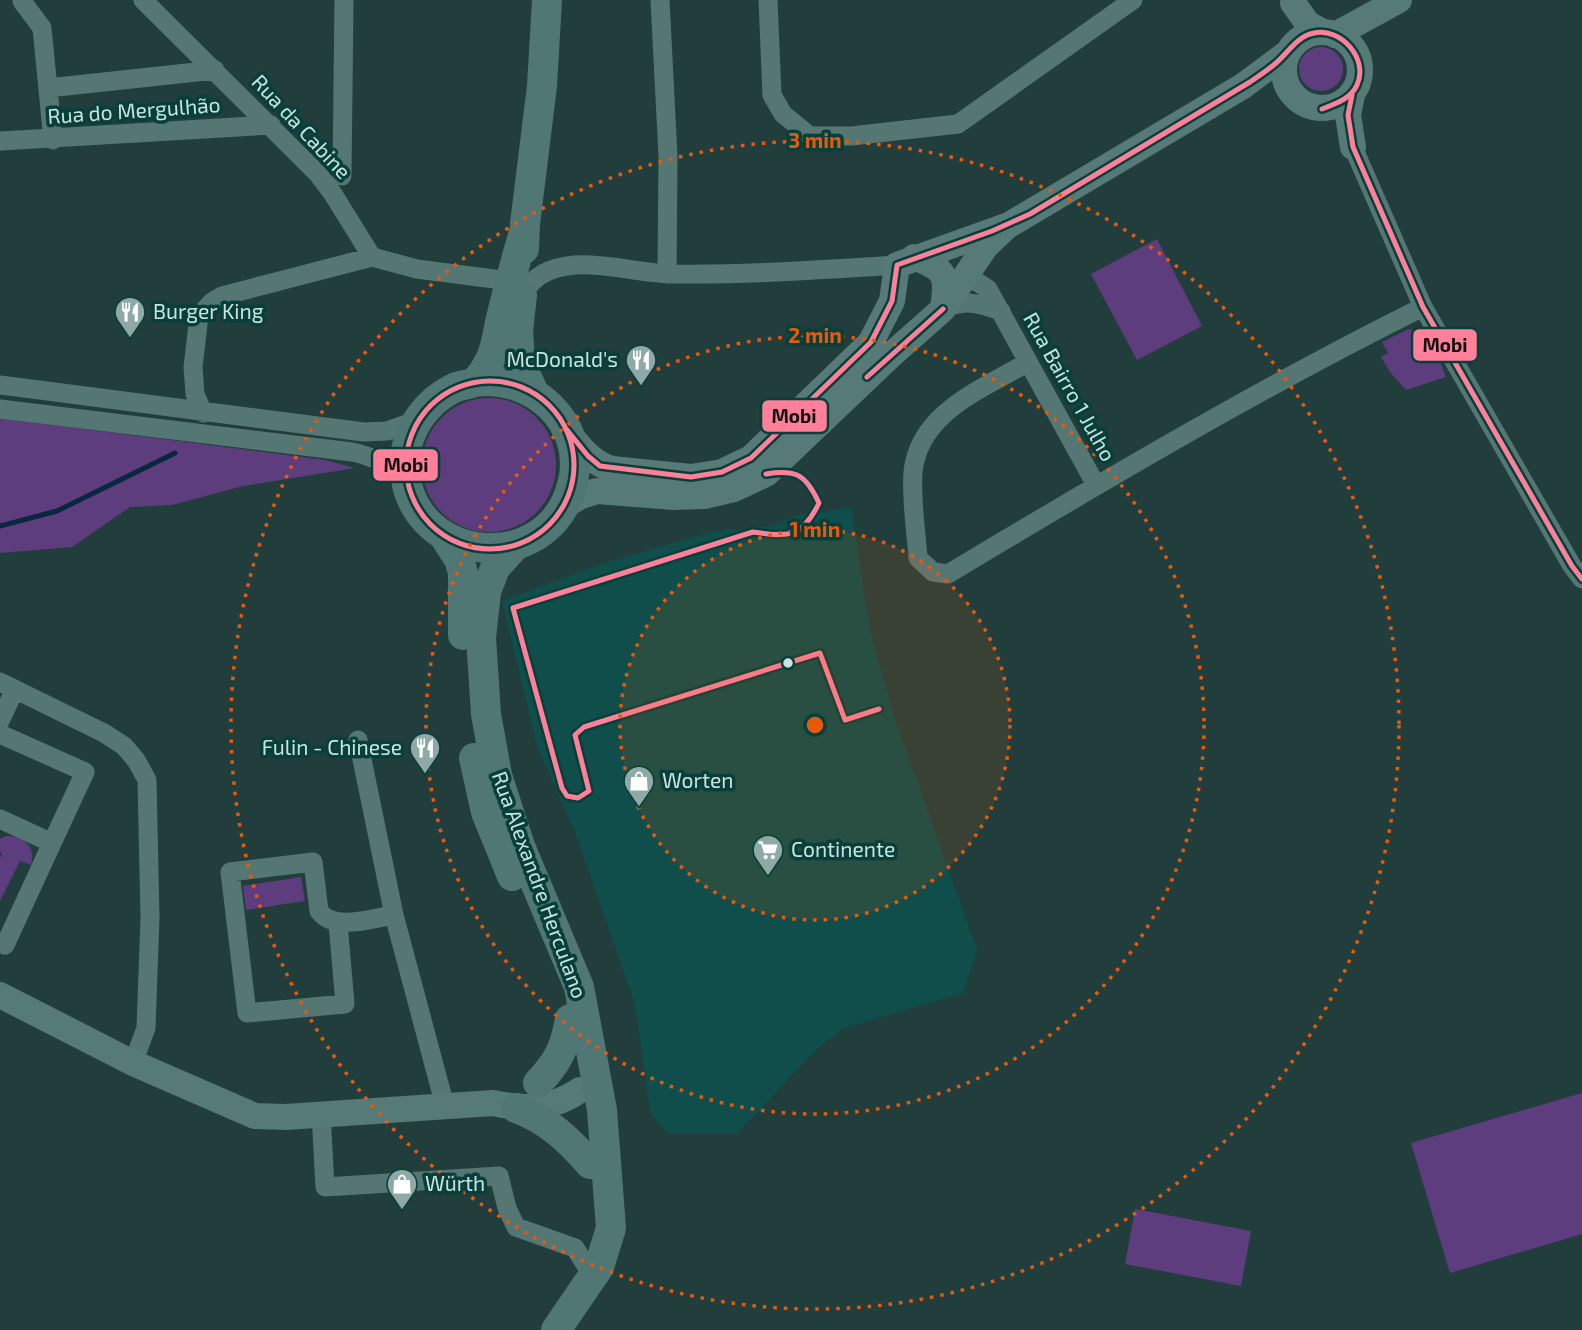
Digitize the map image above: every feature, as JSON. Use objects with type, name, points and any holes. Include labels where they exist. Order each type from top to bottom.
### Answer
[{"type":"main road","points":[[534,393],[520,362],[516,288],[542,86],[547,0]]},
{"type":"main road","points":[[474,382],[491,358],[516,288]]},
{"type":"main road","points":[[474,382],[503,382],[534,393],[554,410],[567,430],[573,448],[574,472],[564,506],[543,531],[515,545],[494,549],[479,548],[444,536],[431,526],[419,510],[406,478],[407,445],[418,420],[443,394],[474,382]]},
{"type":"main road","name":"Rua Alexandre Herculano","points":[[444,536],[459,559],[464,580],[463,656],[469,737],[486,812],[507,867],[561,980],[589,1089],[602,1110],[611,1228],[599,1267],[564,1319]]},
{"type":"main road","name":"Rua Alexandre Herculano","points":[[515,545],[495,568],[486,592],[481,638],[486,714],[497,775],[520,846],[579,987],[589,1089],[590,1164],[597,1224],[564,1319]]},
{"type":"main road","points":[[538,1083],[554,1066],[566,1042],[570,1019]]},
{"type":"main road","points":[[505,1105],[534,1115],[559,1131],[590,1164]]},
{"type":"street","name":"Rua da Cabine","points":[[143,0],[318,174],[372,257]]},
{"type":"street","points":[[660,0],[668,156],[667,274]]},
{"type":"street","points":[[768,0],[772,95],[783,114],[810,136],[850,136],[958,124],[1133,0]]},
{"type":"street","points":[[22,1],[42,28],[53,140]]},
{"type":"street","points":[[1293,1],[1308,24],[1341,37],[1353,47],[1360,62],[1359,80],[1352,95],[1348,115],[1353,147],[1423,307],[1582,579]]},
{"type":"street","points":[[1293,1],[1291,48],[1284,77],[1291,92],[1305,105],[1322,109],[1339,105],[1352,95]]},
{"type":"street","points":[[342,176],[347,2]]},
{"type":"street","points":[[203,413],[195,394],[193,367],[199,316],[222,296],[372,257],[417,269],[516,288],[542,273],[574,265],[667,274],[761,274],[905,261],[1009,225],[1243,86],[1306,35],[1329,34],[1391,5]]},
{"type":"street","points":[[1355,53],[1364,33],[1391,5]]},
{"type":"street","points":[[48,88],[215,70]]},
{"type":"street","points":[[1243,86],[1270,86],[1291,92]]},
{"type":"street","points":[[1322,109],[1353,147]]},
{"type":"street","name":"Rua do Mergulhão","points":[[0,141],[53,140],[271,125]]},
{"type":"street","points":[[564,506],[597,491],[674,497],[704,496],[734,489],[766,474],[890,356],[977,282],[986,246],[1009,225]]},
{"type":"street","points":[[905,261],[937,266],[945,278],[943,309]]},
{"type":"street","points":[[567,430],[587,456],[600,466],[691,477],[722,472],[751,458],[871,342],[892,301],[905,261]]},
{"type":"street","name":"Rua Bairro 1 Julho","points":[[977,282],[1001,311],[1096,485]]},
{"type":"street","points":[[943,309],[959,302],[974,302],[1001,311]]},
{"type":"street","points":[[1028,362],[945,411],[930,429],[916,454],[913,488],[918,558],[933,572],[948,574],[1096,485],[1423,307]]},
{"type":"street","points":[[171,408],[185,392],[193,367]]},
{"type":"street","points":[[0,385],[363,432],[387,431],[418,420]]},
{"type":"street","points":[[0,409],[364,454],[406,478]]},
{"type":"street","points":[[0,721],[7,685],[117,741],[136,761],[147,780],[150,918],[146,1028],[134,1063]]},
{"type":"street","points":[[0,734],[85,772],[5,945],[0,942]]},
{"type":"street","points":[[358,740],[394,915],[445,1106]]},
{"type":"street","points":[[0,819],[52,843]]},
{"type":"street","points":[[338,923],[345,1004],[247,1013],[230,872],[313,862],[319,911],[323,917],[338,923],[394,915]]},
{"type":"street","points":[[0,995],[134,1063],[255,1116],[445,1106],[546,1105],[565,1101],[589,1089]]},
{"type":"street","points":[[505,1105],[538,1083],[562,1083],[589,1089]]},
{"type":"street","points":[[321,1114],[326,1187],[499,1177],[507,1208],[516,1227],[575,1248],[585,1264]]},
{"type":"shaded area","points":[[1321,47],[1336,54],[1343,69],[1336,84],[1321,91],[1306,84],[1299,69],[1306,54]]},
{"type":"shaded area","points":[[1157,239],[1202,326],[1137,360],[1091,274]]},
{"type":"shaded area","points":[[1409,329],[1417,331],[1429,340],[1446,377],[1406,390],[1381,357],[1388,353],[1382,342]]},
{"type":"shaded area","points":[[489,398],[514,404],[536,418],[550,440],[556,465],[550,490],[536,512],[514,526],[489,532],[464,526],[442,512],[428,490],[422,465],[428,440],[442,418],[464,404]]},
{"type":"shaded area","points":[[0,418],[325,460],[355,468],[243,486],[172,505],[130,507],[72,547],[0,553]]},
{"type":"shaded area","points":[[851,507],[870,629],[892,710],[977,950],[963,993],[844,1028],[814,1051],[737,1134],[670,1134],[651,1115],[634,1001],[572,824],[538,749],[502,601],[604,563],[711,532],[769,526],[800,515]]},
{"type":"shaded area","points":[[6,836],[24,840],[30,848],[32,859],[31,865],[20,861],[0,901],[0,839]]},
{"type":"shaded area","points":[[301,877],[305,901],[246,910],[243,886]]},
{"type":"shaded area","points":[[1582,1093],[1582,1234],[1450,1273],[1411,1143]]},
{"type":"shaded area","points":[[1135,1209],[1251,1231],[1241,1286],[1125,1264]]},
{"type":"waterway","points":[[0,526],[57,511],[175,453]]},
{"type":"transit line","name":"Mobi","points":[[567,430],[600,466],[691,477],[722,472],[751,458],[871,342],[892,301],[897,265],[992,231],[1030,214],[1250,82],[1273,66],[1303,38],[1324,32],[1343,40],[1350,47],[1356,56],[1360,75],[1351,94],[1322,109]]},
{"type":"transit line","name":"Mobi","points":[[1352,95],[1348,115],[1353,147],[1423,307],[1582,579]]},
{"type":"transit line","name":"Mobi","points":[[867,377],[943,309]]},
{"type":"transit line","name":"Mobi","points":[[490,381],[522,387],[550,405],[568,433],[574,465],[568,497],[550,525],[522,543],[490,549],[458,543],[430,525],[412,497],[406,465],[412,433],[430,405],[458,387],[490,381]]},
{"type":"transit line","name":"Mobi","points":[[766,474],[786,472],[799,476],[810,486],[819,503],[807,523],[800,529],[785,534],[753,532],[513,608],[562,788],[567,796],[578,798],[589,791],[575,735],[584,727],[820,653],[845,720],[879,709]]},
{"type":"place","name":"Burger King","points":[[130,339]]},
{"type":"place","name":"McDonald's","points":[[641,387]]},
{"type":"place","name":"Fulin - Chinese","points":[[425,775]]},
{"type":"place","name":"Worten","points":[[639,808]]},
{"type":"place","name":"Continente","points":[[768,877]]},
{"type":"place","name":"Würth","points":[[402,1211]]}]
